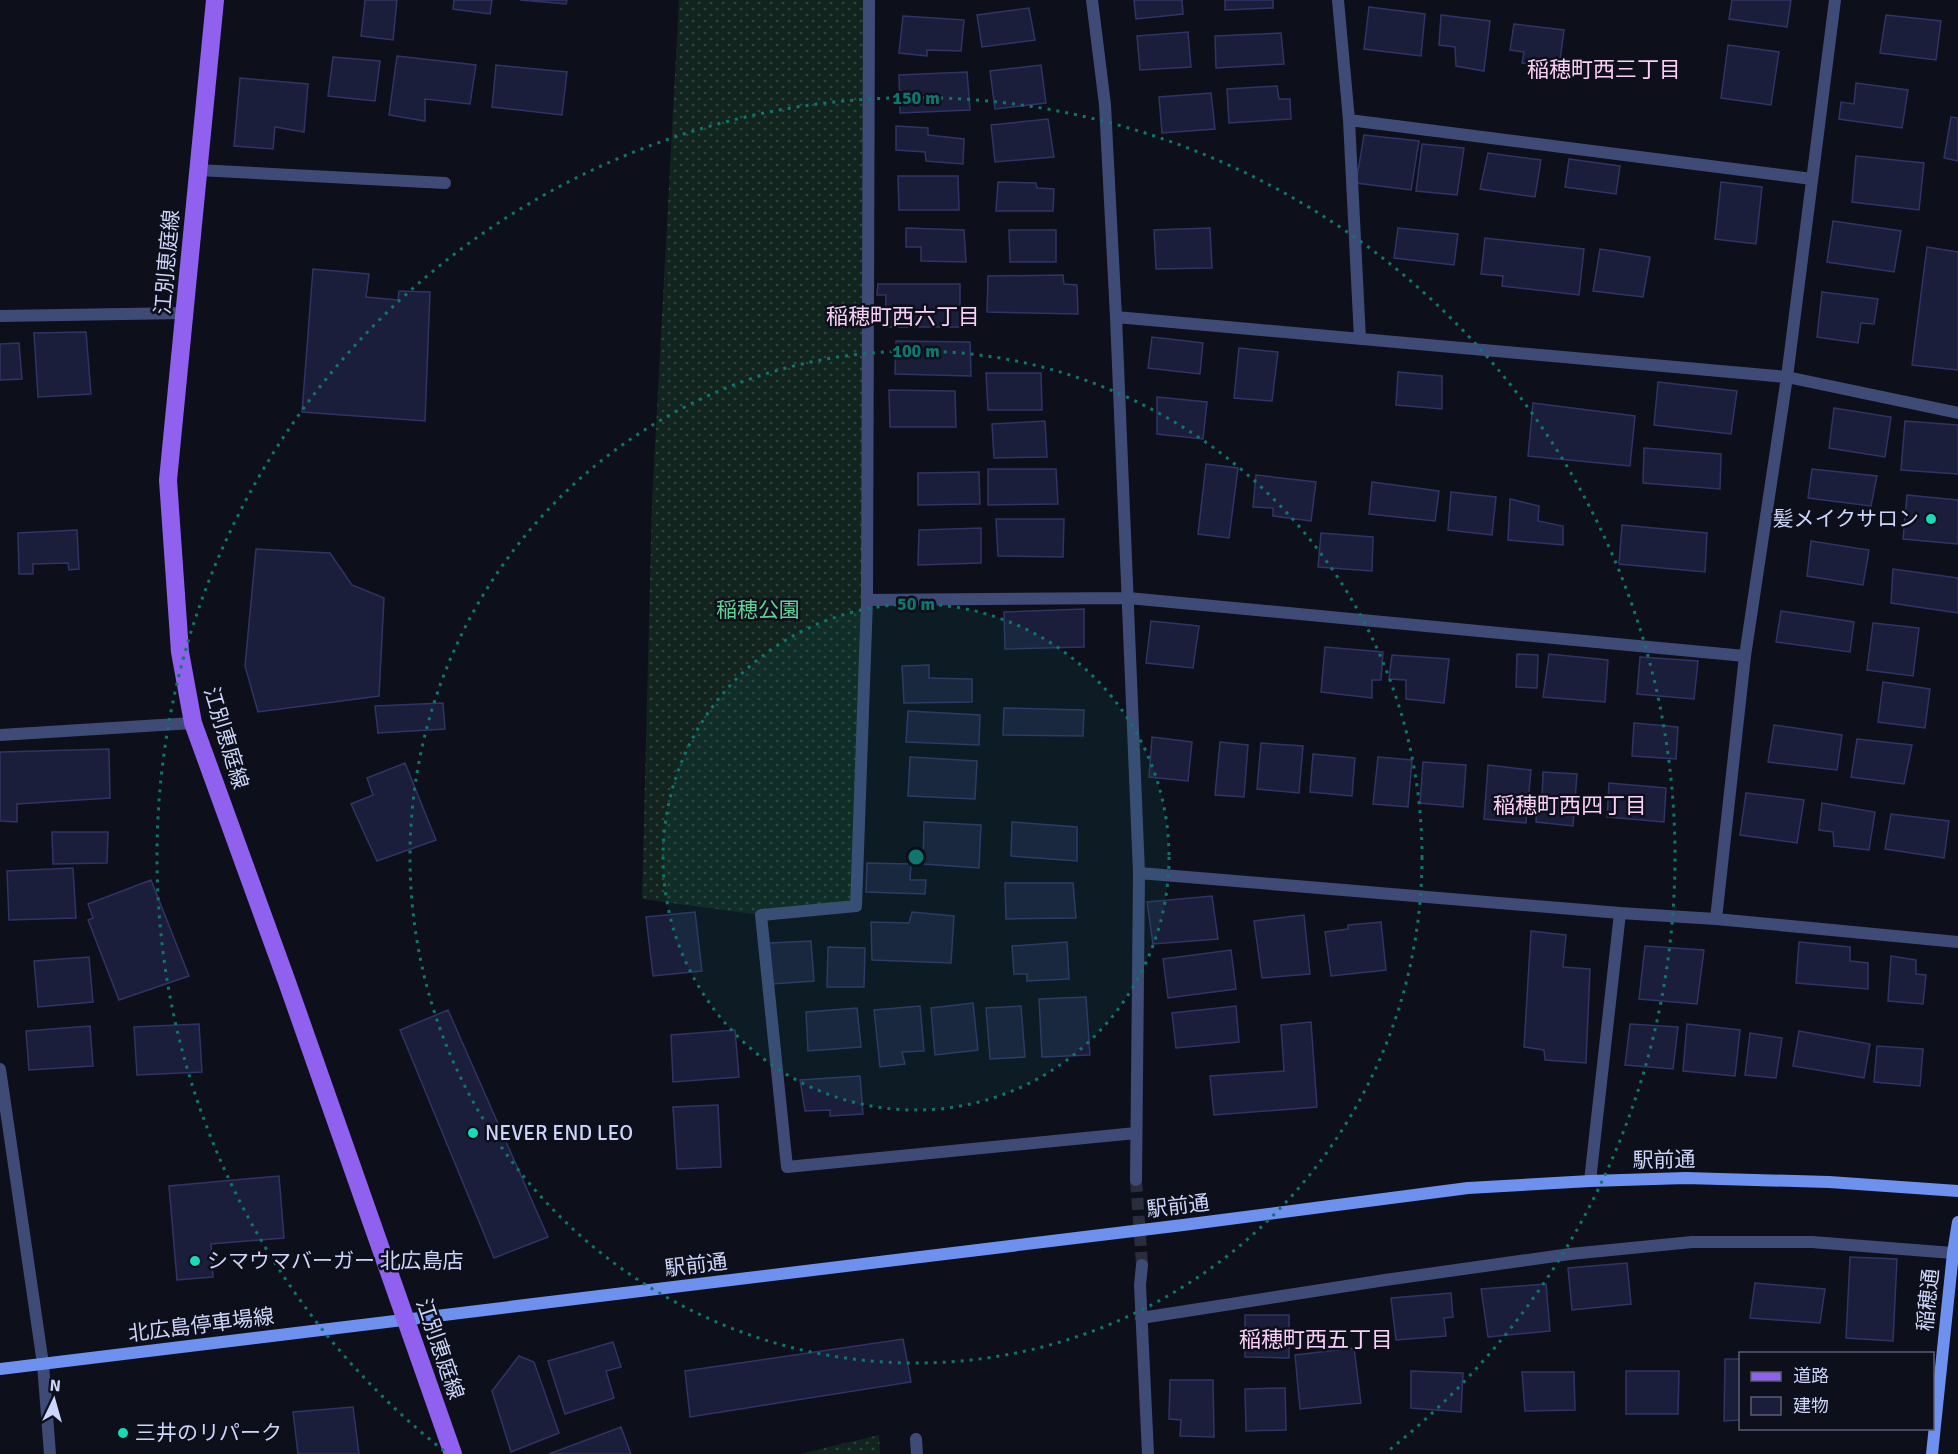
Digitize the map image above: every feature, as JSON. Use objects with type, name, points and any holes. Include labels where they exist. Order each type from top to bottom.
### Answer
[{"type":"main road","name":"江別恵庭線","points":[[215,0],[168,480],[180,652],[193,723],[453,1454]]},
{"type":"street","points":[[869,0],[867,600],[856,906],[761,915],[787,1167],[1136,1133]]},
{"type":"street","points":[[1092,0],[1105,105],[1139,873],[1136,1180]]},
{"type":"street","points":[[1338,0],[1349,120],[1360,339]]},
{"type":"street","points":[[1716,918],[1745,656],[1787,377],[1835,0]]},
{"type":"street","points":[[1349,120],[1812,179]]},
{"type":"street","points":[[198,170],[445,183]]},
{"type":"street","points":[[0,316],[185,313]]},
{"type":"street","points":[[1116,317],[1787,377],[1958,413]]},
{"type":"street","points":[[867,600],[1128,598],[1745,656]]},
{"type":"street","points":[[0,735],[193,723]]},
{"type":"street","points":[[1139,873],[1620,913],[1716,918],[1958,942]]},
{"type":"street","points":[[1590,1181],[1620,913]]},
{"type":"street","points":[[0,1069],[2,1110],[43,1364],[50,1454]]},
{"type":"street","name":"駅前通","points":[[406,1320],[1468,1188],[1590,1181],[1710,1179],[1829,1182],[1958,1191]]},
{"type":"street","name":"稲穂通","points":[[1932,1454],[1958,1222]]},
{"type":"street","points":[[1142,1318],[1408,1276],[1570,1254],[1692,1242],[1812,1242],[1953,1253]]},
{"type":"street","points":[[1142,1265],[1140,1285],[1148,1454]]},
{"type":"street","name":"北広島停車場線","points":[[0,1369],[406,1320]]},
{"type":"street","points":[[916,1439],[917,1454]]},
{"type":"green space","name":"稲穂公園","points":[[679,0],[869,0],[867,600],[856,906],[761,915],[642,899],[652,502]]},
{"type":"green space","points":[[879,1435],[880,1454],[800,1454]]},
{"type":"building","points":[[365,0],[397,0],[393,40],[361,36]]},
{"type":"building","points":[[454,0],[492,0],[490,14],[453,9]]},
{"type":"building","points":[[520,0],[567,0],[566,4]]},
{"type":"building","points":[[1134,0],[1182,0],[1183,14],[1136,19]]},
{"type":"building","points":[[1225,0],[1273,0],[1273,8],[1225,10]]},
{"type":"building","points":[[1732,0],[1791,0],[1787,27],[1729,19]]},
{"type":"building","points":[[1369,7],[1425,14],[1421,56],[1364,49]]},
{"type":"building","points":[[1029,8],[1035,40],[982,47],[977,15]]},
{"type":"building","points":[[1441,15],[1490,21],[1484,71],[1456,66],[1455,47],[1439,45]]},
{"type":"building","points":[[1886,15],[1941,21],[1936,60],[1880,53]]},
{"type":"building","points":[[903,16],[964,20],[961,51],[927,50],[927,56],[899,53]]},
{"type":"building","points":[[1514,24],[1564,30],[1559,68],[1522,63],[1524,52],[1510,50]]},
{"type":"building","points":[[1188,32],[1191,67],[1140,70],[1137,36]]},
{"type":"building","points":[[1281,33],[1284,64],[1216,68],[1215,36]]},
{"type":"building","points":[[1728,45],[1779,52],[1771,105],[1721,98]]},
{"type":"building","points":[[397,56],[476,65],[470,104],[425,99],[425,121],[389,115]]},
{"type":"building","points":[[333,57],[380,61],[375,101],[328,96]]},
{"type":"building","points":[[496,65],[567,72],[562,115],[492,107]]},
{"type":"building","points":[[1041,65],[1046,103],[995,109],[990,71]]},
{"type":"building","points":[[967,72],[970,110],[900,113],[899,75]]},
{"type":"building","points":[[240,78],[308,84],[304,132],[275,127],[273,149],[234,146]]},
{"type":"building","points":[[1856,83],[1908,90],[1902,128],[1839,119],[1841,102],[1854,104]]},
{"type":"building","points":[[1277,86],[1279,99],[1290,99],[1291,119],[1229,123],[1227,89]]},
{"type":"building","points":[[1211,93],[1215,129],[1162,133],[1159,97]]},
{"type":"building","points":[[1951,117],[1958,118],[1958,161],[1944,158]]},
{"type":"building","points":[[1048,119],[1054,157],[995,162],[991,125]]},
{"type":"building","points":[[896,126],[928,128],[928,135],[964,139],[963,164],[926,161],[925,152],[896,150]]},
{"type":"building","points":[[1364,135],[1419,141],[1411,190],[1356,183]]},
{"type":"building","points":[[1422,144],[1464,148],[1457,195],[1416,191]]},
{"type":"building","points":[[1488,153],[1541,160],[1535,197],[1480,189]]},
{"type":"building","points":[[1856,156],[1924,163],[1919,210],[1852,202]]},
{"type":"building","points":[[1569,159],[1620,166],[1616,194],[1565,187]]},
{"type":"building","points":[[898,176],[958,176],[959,210],[899,210]]},
{"type":"building","points":[[998,182],[1036,183],[1037,188],[1054,189],[1053,211],[996,211]]},
{"type":"building","points":[[1721,182],[1762,187],[1756,244],[1715,239]]},
{"type":"building","points":[[1833,221],[1901,231],[1894,272],[1827,262]]},
{"type":"building","points":[[906,228],[964,230],[966,262],[921,261],[921,247],[906,247]]},
{"type":"building","points":[[1210,228],[1212,268],[1156,269],[1154,230]]},
{"type":"building","points":[[1398,228],[1458,234],[1454,265],[1394,258]]},
{"type":"building","points":[[1009,230],[1056,230],[1056,262],[1010,262]]},
{"type":"building","points":[[1485,238],[1584,249],[1579,295],[1502,286],[1503,276],[1481,274]]},
{"type":"building","points":[[1927,247],[1958,252],[1958,370],[1912,365]]},
{"type":"building","points":[[1600,249],[1650,257],[1643,297],[1593,291]]},
{"type":"building","points":[[313,269],[369,274],[366,297],[398,300],[399,291],[430,292],[425,421],[302,412]]},
{"type":"building","points":[[1063,275],[1064,284],[1077,285],[1078,314],[987,312],[988,276]]},
{"type":"building","points":[[878,284],[960,284],[960,327],[885,327],[886,295],[877,295]]},
{"type":"building","points":[[1822,292],[1878,299],[1874,324],[1861,323],[1858,343],[1817,337]]},
{"type":"building","points":[[86,332],[91,394],[38,397],[34,333]]},
{"type":"building","points":[[1152,337],[1203,343],[1200,374],[1148,368]]},
{"type":"building","points":[[896,341],[970,342],[971,376],[895,374]]},
{"type":"building","points":[[19,343],[22,379],[0,380],[0,344]]},
{"type":"building","points":[[1239,348],[1278,352],[1272,401],[1234,398]]},
{"type":"building","points":[[1398,372],[1442,376],[1442,409],[1396,405]]},
{"type":"building","points":[[986,373],[1041,373],[1042,410],[988,410]]},
{"type":"building","points":[[1658,382],[1737,391],[1731,434],[1654,425]]},
{"type":"building","points":[[889,390],[955,391],[956,427],[890,427]]},
{"type":"building","points":[[1157,397],[1207,402],[1203,439],[1157,434]]},
{"type":"building","points":[[1533,403],[1635,416],[1630,466],[1528,456]]},
{"type":"building","points":[[1834,408],[1891,417],[1885,457],[1829,448]]},
{"type":"building","points":[[1045,421],[1047,457],[994,458],[992,424]]},
{"type":"building","points":[[1905,421],[1958,425],[1958,474],[1901,470]]},
{"type":"building","points":[[1644,448],[1721,454],[1720,489],[1643,483]]},
{"type":"building","points":[[1206,464],[1238,468],[1229,538],[1198,534]]},
{"type":"building","points":[[988,469],[1056,469],[1058,504],[988,505]]},
{"type":"building","points":[[1812,469],[1877,476],[1871,506],[1808,498]]},
{"type":"building","points":[[979,472],[980,504],[918,505],[918,473]]},
{"type":"building","points":[[1256,475],[1316,482],[1311,521],[1273,516],[1273,508],[1253,507]]},
{"type":"building","points":[[1372,482],[1439,491],[1435,521],[1369,514]]},
{"type":"building","points":[[1451,492],[1496,497],[1492,535],[1448,530]]},
{"type":"building","name":"髪メイクサロン","points":[[1907,495],[1958,500],[1958,544],[1903,539]]},
{"type":"building","points":[[1510,499],[1539,506],[1538,521],[1563,526],[1563,545],[1508,540]]},
{"type":"building","points":[[996,519],[1064,519],[1063,557],[998,556]]},
{"type":"building","points":[[1622,525],[1707,533],[1705,572],[1619,564]]},
{"type":"building","points":[[981,528],[981,563],[918,565],[919,530]]},
{"type":"building","points":[[77,530],[79,569],[69,570],[68,563],[33,564],[33,574],[19,574],[18,533]]},
{"type":"building","points":[[1321,533],[1373,537],[1372,571],[1318,567]]},
{"type":"building","points":[[1811,541],[1869,550],[1863,585],[1807,576]]},
{"type":"building","points":[[256,549],[330,553],[352,585],[384,598],[379,696],[258,712],[245,666]]},
{"type":"building","points":[[1893,569],[1958,578],[1958,613],[1891,603]]},
{"type":"building","points":[[1084,609],[1084,647],[1005,649],[1004,612]]},
{"type":"building","points":[[1781,611],[1854,622],[1850,652],[1776,642]]},
{"type":"building","points":[[1151,621],[1199,626],[1193,668],[1146,663]]},
{"type":"building","points":[[1873,623],[1919,628],[1913,676],[1867,670]]},
{"type":"building","points":[[1325,647],[1383,652],[1381,680],[1372,680],[1372,698],[1321,692]]},
{"type":"building","points":[[1517,654],[1538,655],[1537,688],[1516,687]]},
{"type":"building","points":[[1549,654],[1608,660],[1605,702],[1543,697]]},
{"type":"building","points":[[1392,655],[1449,659],[1444,703],[1406,699],[1406,680],[1389,679]]},
{"type":"building","points":[[1640,657],[1698,661],[1694,699],[1637,694]]},
{"type":"building","points":[[929,665],[929,678],[972,679],[972,702],[904,703],[902,666]]},
{"type":"building","points":[[1883,682],[1930,689],[1925,728],[1878,722]]},
{"type":"building","points":[[443,703],[445,729],[378,733],[375,706]]},
{"type":"building","points":[[1004,708],[1084,710],[1083,736],[1003,735]]},
{"type":"building","points":[[908,711],[980,715],[979,745],[906,742]]},
{"type":"building","points":[[1634,723],[1678,727],[1676,759],[1632,756]]},
{"type":"building","points":[[1774,725],[1842,735],[1837,770],[1768,762]]},
{"type":"building","points":[[1152,737],[1192,742],[1188,781],[1149,777]]},
{"type":"building","points":[[1857,739],[1912,745],[1904,784],[1851,777]]},
{"type":"building","points":[[1220,742],[1248,745],[1244,797],[1215,795]]},
{"type":"building","points":[[1261,743],[1303,746],[1299,793],[1257,789]]},
{"type":"building","points":[[109,749],[110,798],[17,804],[17,822],[0,821],[0,752]]},
{"type":"building","points":[[1313,754],[1355,758],[1352,796],[1310,792]]},
{"type":"building","points":[[910,757],[977,761],[975,799],[908,796]]},
{"type":"building","points":[[1378,757],[1412,760],[1408,807],[1373,804]]},
{"type":"building","points":[[1423,762],[1466,765],[1463,807],[1420,803]]},
{"type":"building","points":[[405,763],[436,840],[377,861],[351,804],[373,795],[367,778]]},
{"type":"building","points":[[1488,765],[1531,770],[1526,823],[1484,819]]},
{"type":"building","points":[[1543,772],[1577,774],[1573,826],[1536,822],[1537,799],[1542,800]]},
{"type":"building","points":[[1609,783],[1666,788],[1664,822],[1607,817]]},
{"type":"building","points":[[1746,793],[1804,800],[1797,843],[1740,835]]},
{"type":"building","points":[[1822,803],[1875,812],[1869,850],[1834,846],[1833,832],[1819,830]]},
{"type":"building","points":[[1891,814],[1949,821],[1944,858],[1885,849]]},
{"type":"building","points":[[924,822],[981,825],[979,868],[923,864]]},
{"type":"building","points":[[1012,822],[1077,827],[1077,861],[1011,856]]},
{"type":"building","points":[[52,832],[108,832],[107,863],[53,864]]},
{"type":"building","points":[[867,863],[911,864],[910,880],[926,880],[925,894],[866,892]]},
{"type":"building","points":[[73,868],[76,918],[9,920],[7,871]]},
{"type":"building","points":[[151,880],[189,976],[119,1000],[88,920],[93,918],[88,904]]},
{"type":"building","points":[[1005,883],[1073,883],[1076,918],[1006,919]]},
{"type":"building","points":[[1212,896],[1218,939],[1153,944],[1147,902]]},
{"type":"building","points":[[695,912],[702,971],[653,976],[646,917]]},
{"type":"building","points":[[912,912],[954,916],[951,963],[872,960],[871,922],[909,923]]},
{"type":"building","points":[[1304,915],[1310,974],[1262,978],[1254,921]]},
{"type":"building","points":[[1381,922],[1386,970],[1331,976],[1325,932],[1348,929],[1348,925]]},
{"type":"building","points":[[1531,931],[1566,935],[1563,967],[1590,969],[1586,1063],[1545,1060],[1544,1050],[1524,1047]]},
{"type":"building","points":[[811,941],[814,981],[772,984],[769,943]]},
{"type":"building","points":[[1067,942],[1069,979],[1027,981],[1027,974],[1014,974],[1012,946]]},
{"type":"building","points":[[1799,942],[1850,947],[1850,961],[1868,963],[1868,989],[1796,983]]},
{"type":"building","points":[[1645,946],[1704,950],[1697,1004],[1639,999]]},
{"type":"building","points":[[828,947],[865,948],[864,987],[827,987]]},
{"type":"building","points":[[1231,950],[1236,989],[1168,998],[1163,959]]},
{"type":"building","points":[[1891,956],[1916,960],[1916,974],[1926,975],[1923,1004],[1888,1001]]},
{"type":"building","points":[[89,957],[93,1002],[38,1007],[34,961]]},
{"type":"building","points":[[1086,997],[1090,1055],[1042,1057],[1039,999]]},
{"type":"building","points":[[973,1003],[978,1050],[935,1055],[931,1008]]},
{"type":"building","points":[[920,1006],[924,1051],[902,1052],[905,1064],[880,1067],[874,1010]]},
{"type":"building","points":[[1021,1006],[1025,1057],[990,1059],[986,1008]]},
{"type":"building","points":[[1236,1006],[1239,1042],[1176,1048],[1172,1013]]},
{"type":"building","points":[[857,1008],[861,1047],[808,1051],[806,1012]]},
{"type":"building","name":"NEVER END LEO","points":[[448,1010],[548,1237],[494,1258],[400,1030]]},
{"type":"building","points":[[1311,1022],[1317,1107],[1214,1115],[1210,1076],[1284,1071],[1281,1025]]},
{"type":"building","points":[[199,1024],[202,1072],[137,1075],[134,1027]]},
{"type":"building","points":[[1630,1024],[1678,1027],[1673,1069],[1625,1065]]},
{"type":"building","points":[[1687,1024],[1740,1030],[1735,1076],[1683,1071]]},
{"type":"building","points":[[90,1026],[93,1066],[29,1070],[26,1031]]},
{"type":"building","points":[[735,1030],[739,1077],[673,1082],[671,1035]]},
{"type":"building","points":[[1799,1031],[1870,1044],[1864,1078],[1793,1066]]},
{"type":"building","points":[[1750,1033],[1782,1038],[1776,1078],[1745,1075]]},
{"type":"building","points":[[1877,1046],[1923,1049],[1920,1086],[1874,1082]]},
{"type":"building","points":[[860,1076],[863,1114],[830,1116],[830,1110],[805,1111],[800,1080]]},
{"type":"building","points":[[718,1105],[721,1167],[677,1169],[673,1107]]},
{"type":"building","points":[[279,1176],[284,1238],[211,1244],[213,1277],[177,1280],[169,1186]]},
{"type":"building","points":[[1850,1257],[1897,1259],[1893,1341],[1846,1338]]},
{"type":"building","points":[[1627,1263],[1631,1304],[1572,1310],[1568,1268]]},
{"type":"building","points":[[1755,1283],[1825,1289],[1820,1323],[1750,1318]]},
{"type":"building","points":[[1546,1284],[1550,1331],[1488,1337],[1481,1289]]},
{"type":"building","points":[[1451,1293],[1453,1317],[1444,1318],[1446,1336],[1396,1340],[1391,1298]]},
{"type":"building","points":[[1245,1315],[1289,1315],[1289,1358],[1245,1357]]},
{"type":"building","points":[[903,1339],[911,1382],[690,1417],[685,1371]]},
{"type":"building","points":[[613,1342],[621,1367],[606,1371],[614,1398],[565,1414],[548,1361]]},
{"type":"building","points":[[1354,1348],[1361,1403],[1300,1409],[1295,1355]]},
{"type":"building","points":[[519,1356],[534,1362],[559,1433],[511,1452],[492,1391]]},
{"type":"building","points":[[1725,1359],[1739,1359],[1739,1420],[1724,1421]]},
{"type":"building","points":[[1411,1371],[1463,1373],[1461,1412],[1411,1408]]},
{"type":"building","points":[[1626,1371],[1679,1371],[1678,1414],[1626,1414]]},
{"type":"building","points":[[1522,1372],[1574,1372],[1575,1410],[1525,1411]]},
{"type":"building","points":[[1170,1380],[1213,1380],[1214,1437],[1180,1436],[1181,1420],[1169,1419]]},
{"type":"building","points":[[1285,1388],[1286,1430],[1246,1431],[1245,1389]]},
{"type":"building","points":[[353,1407],[359,1454],[298,1454],[293,1412]]},
{"type":"building","points":[[621,1427],[631,1454],[549,1454]]},
{"type":"tunnel","points":[[1136,1180],[1142,1265]]},
{"type":"place","name":"髪メイクサロン","points":[[1931,519]]},
{"type":"place","name":"NEVER END LEO","points":[[473,1133]]},
{"type":"place","name":"シマウマバーガー 北広島店","points":[[195,1261]]},
{"type":"place","name":"三井のリパーク","points":[[123,1433]]},
{"type":"district","name":"稲穂町西三丁目","points":[[1604,69]]},
{"type":"district","name":"稲穂町西六丁目","points":[[903,316]]},
{"type":"district","name":"稲穂町西四丁目","points":[[1570,805]]},
{"type":"district","name":"稲穂町西五丁目","points":[[1316,1339]]}]
